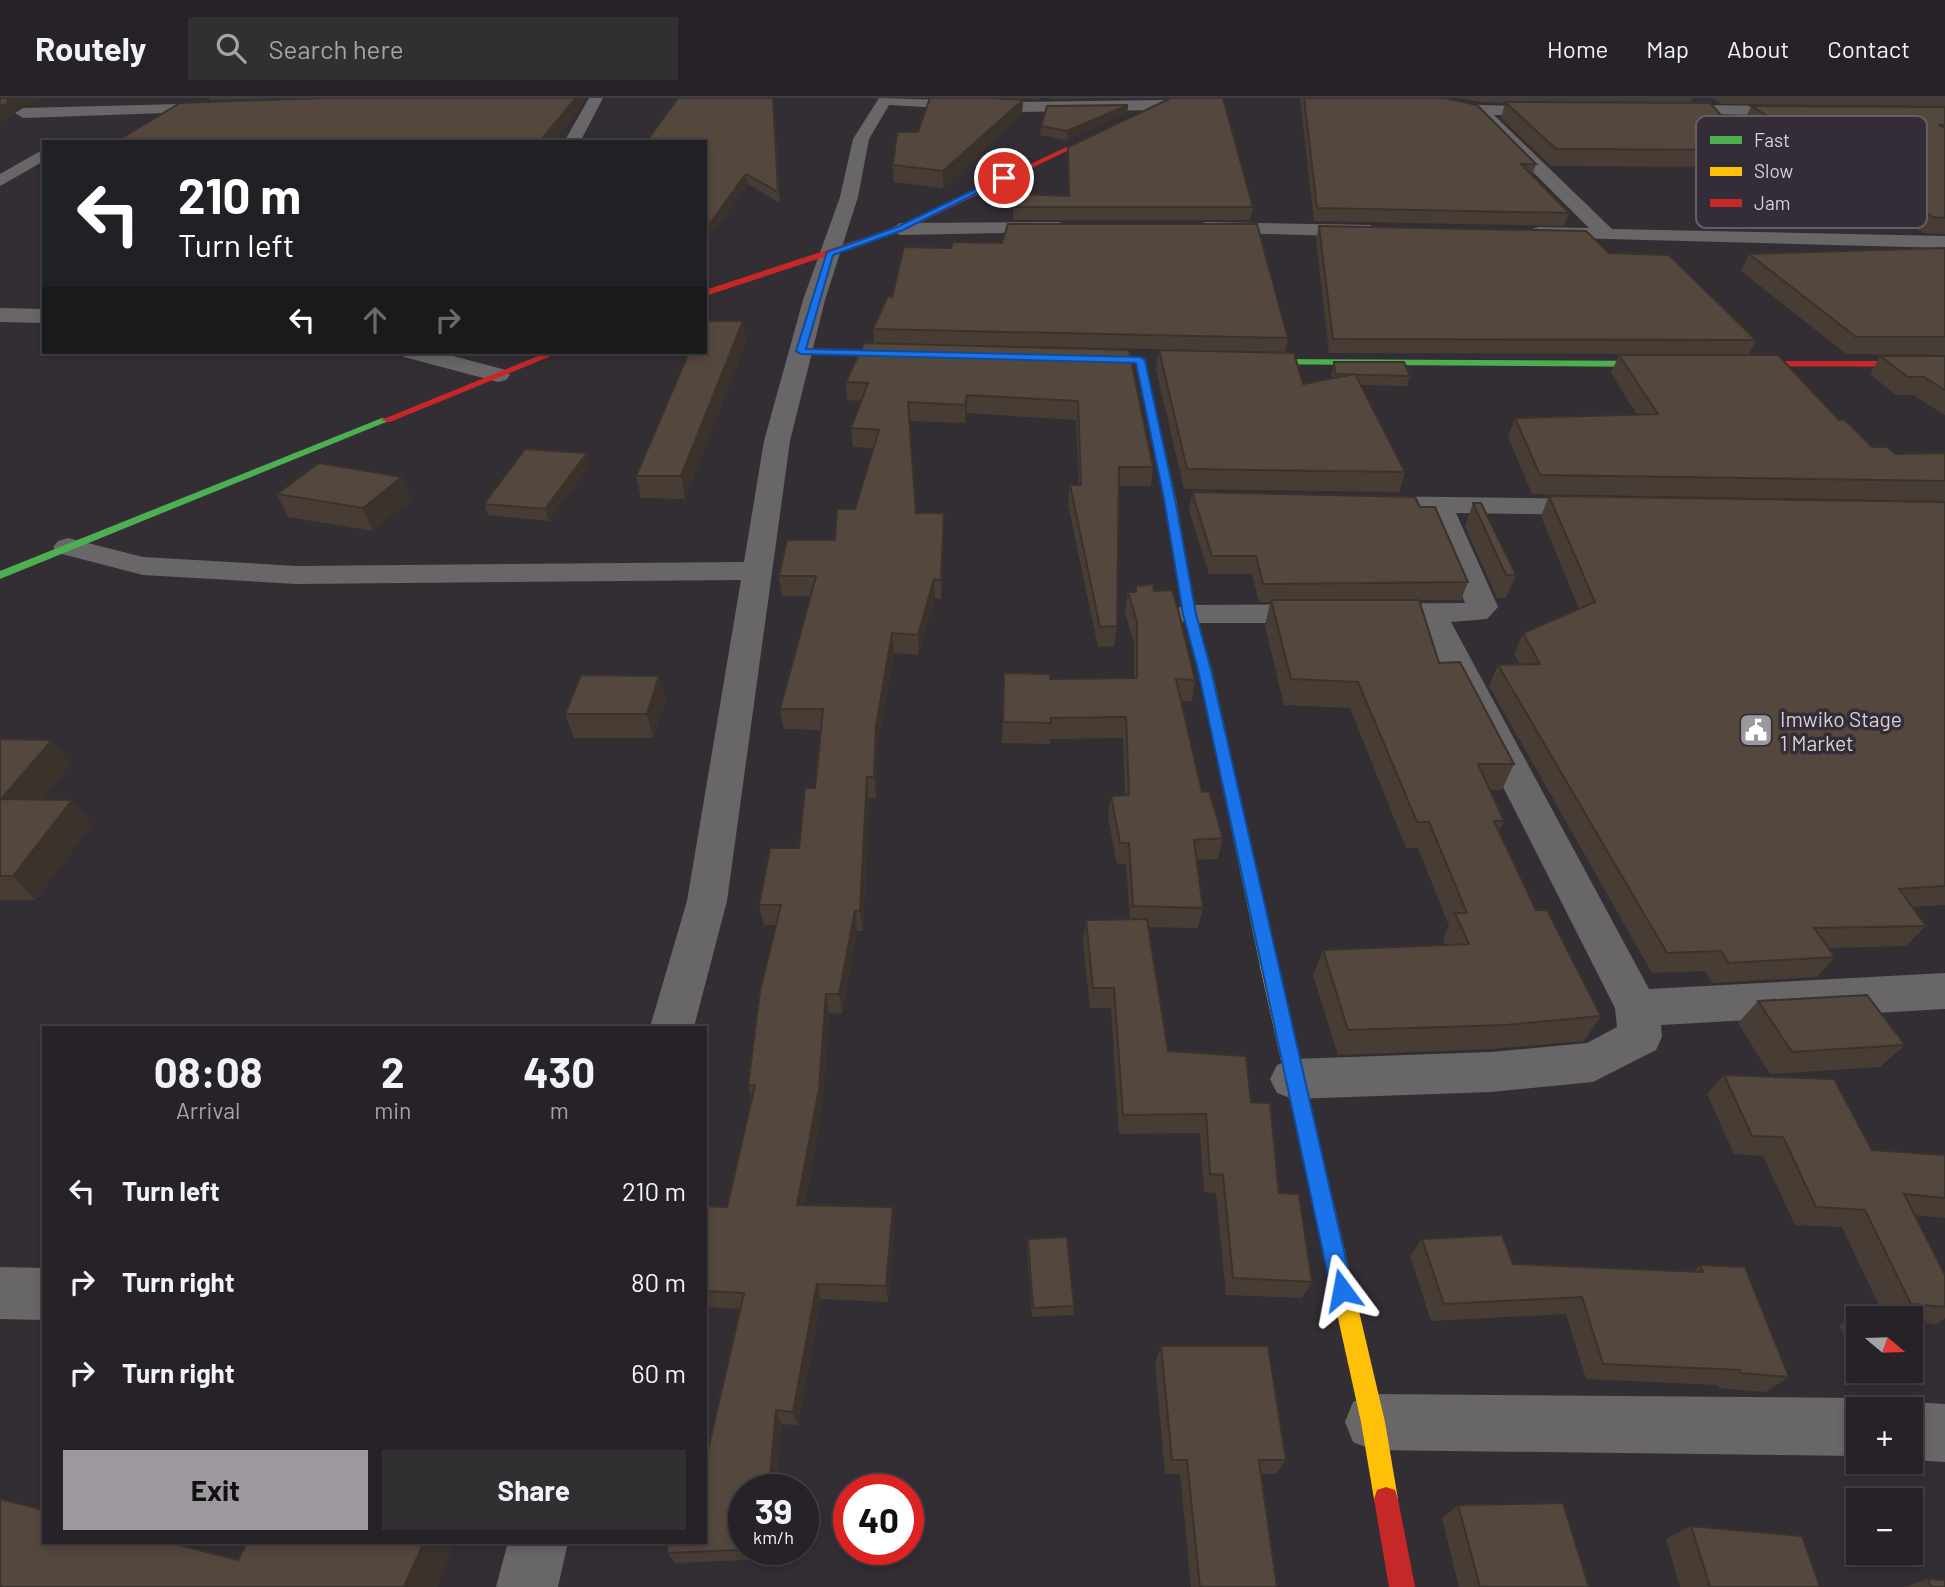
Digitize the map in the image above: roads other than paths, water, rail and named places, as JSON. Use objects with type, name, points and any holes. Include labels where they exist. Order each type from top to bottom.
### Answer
[{"type":"street","points":[[54,98],[18,117],[234,108]]},
{"type":"street","points":[[89,130],[122,111],[138,98]]},
{"type":"street","points":[[573,140],[596,98]]},
{"type":"street","points":[[707,292],[900,229],[1078,143],[1181,98]]},
{"type":"street","points":[[1420,98],[1480,110],[1574,110]]},
{"type":"street","points":[[672,1026],[707,901],[777,441],[801,351],[849,197],[862,139],[886,99],[1012,107],[1164,105]]},
{"type":"street","points":[[1657,106],[1824,111]]},
{"type":"street","points":[[1480,110],[1606,234]]},
{"type":"street","points":[[0,181],[42,155]]},
{"type":"street","points":[[900,229],[1081,228]]},
{"type":"street","points":[[1193,228],[1386,231]]},
{"type":"street","points":[[1523,233],[1945,242]]},
{"type":"street","points":[[0,315],[42,316]]},
{"type":"street","points":[[801,351],[922,354]]},
{"type":"street","points":[[419,354],[498,375]]},
{"type":"street","points":[[0,575],[551,354]]},
{"type":"street","points":[[1140,360],[1183,500],[1189,614],[1373,1422],[1402,1587]]},
{"type":"street","points":[[1221,361],[1677,364]]},
{"type":"street","points":[[1719,364],[1945,364]]},
{"type":"street","points":[[1345,504],[1630,507]]},
{"type":"street","points":[[1189,614],[1476,612],[1482,607],[1439,506]]},
{"type":"street","points":[[68,547],[143,566],[297,575],[757,571]]},
{"type":"street","points":[[1293,1079],[1491,1072],[1593,1062],[1640,1037],[1637,1008],[1431,614]]},
{"type":"street","points":[[1637,1008],[1945,991]]},
{"type":"street","points":[[0,1293],[42,1294]]},
{"type":"street","points":[[1373,1422],[1846,1427]]},
{"type":"street","points":[[1923,1432],[1945,1433]]},
{"type":"street","points":[[527,1587],[538,1544]]},
{"type":"place","name":"Imwiko Stage 1 Market","points":[[1756,730]]}]
